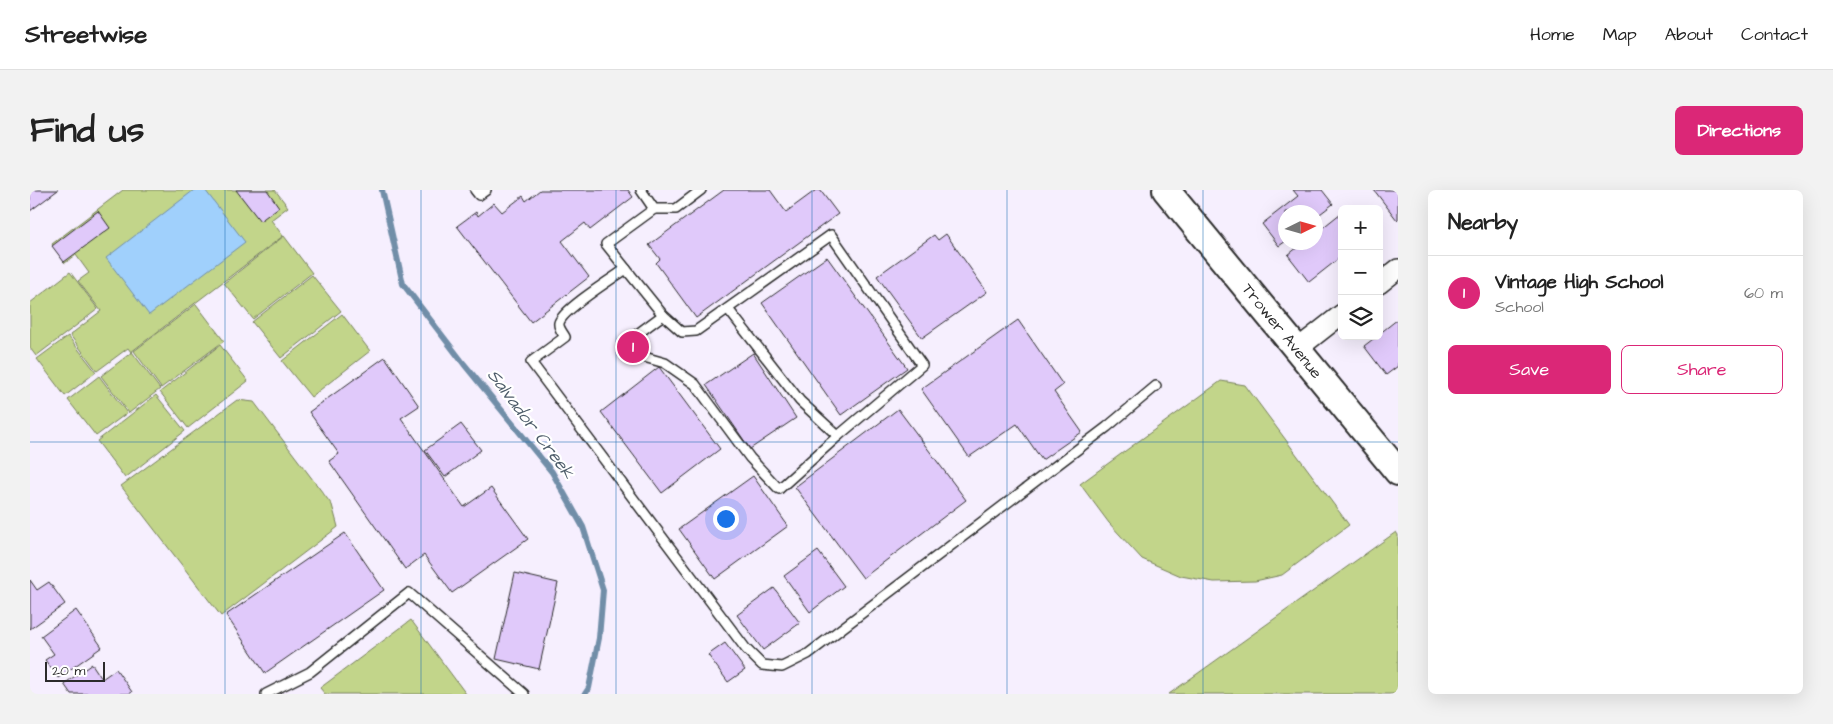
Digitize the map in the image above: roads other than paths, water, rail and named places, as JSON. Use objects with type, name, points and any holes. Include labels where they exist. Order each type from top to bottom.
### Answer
[{"type":"street","name":"Trower Avenue","points":[[1166,190],[1398,472]]},
{"type":"street","points":[[1383,281],[1398,269]]},
{"type":"street","points":[[1296,350],[1338,317]]},
{"type":"lane","points":[[475,190],[479,195],[486,190]]},
{"type":"lane","points":[[641,190],[654,209]]},
{"type":"lane","points":[[662,315],[632,338],[644,357],[666,364],[695,384],[750,458],[779,489],[922,365],[831,235],[696,331],[682,332],[662,315],[606,244],[654,209],[676,208],[701,190]]},
{"type":"lane","points":[[626,269],[569,310],[559,322],[559,327],[565,337],[531,362],[746,649],[762,665],[782,666],[808,654],[1107,427],[1156,386]]},
{"type":"lane","points":[[728,309],[800,401],[838,436]]},
{"type":"lane","points":[[266,694],[310,672],[409,593],[524,694]]},
{"type":"water","points":[[194,190],[205,190],[245,242],[149,315],[106,258]]},
{"type":"waterway","name":"Salvador Creek","points":[[382,190],[403,284],[464,364],[552,472],[583,527],[603,590],[599,638],[589,688],[585,694]]},
{"type":"place","name":"Vintage High School","points":[[633,347]]}]
